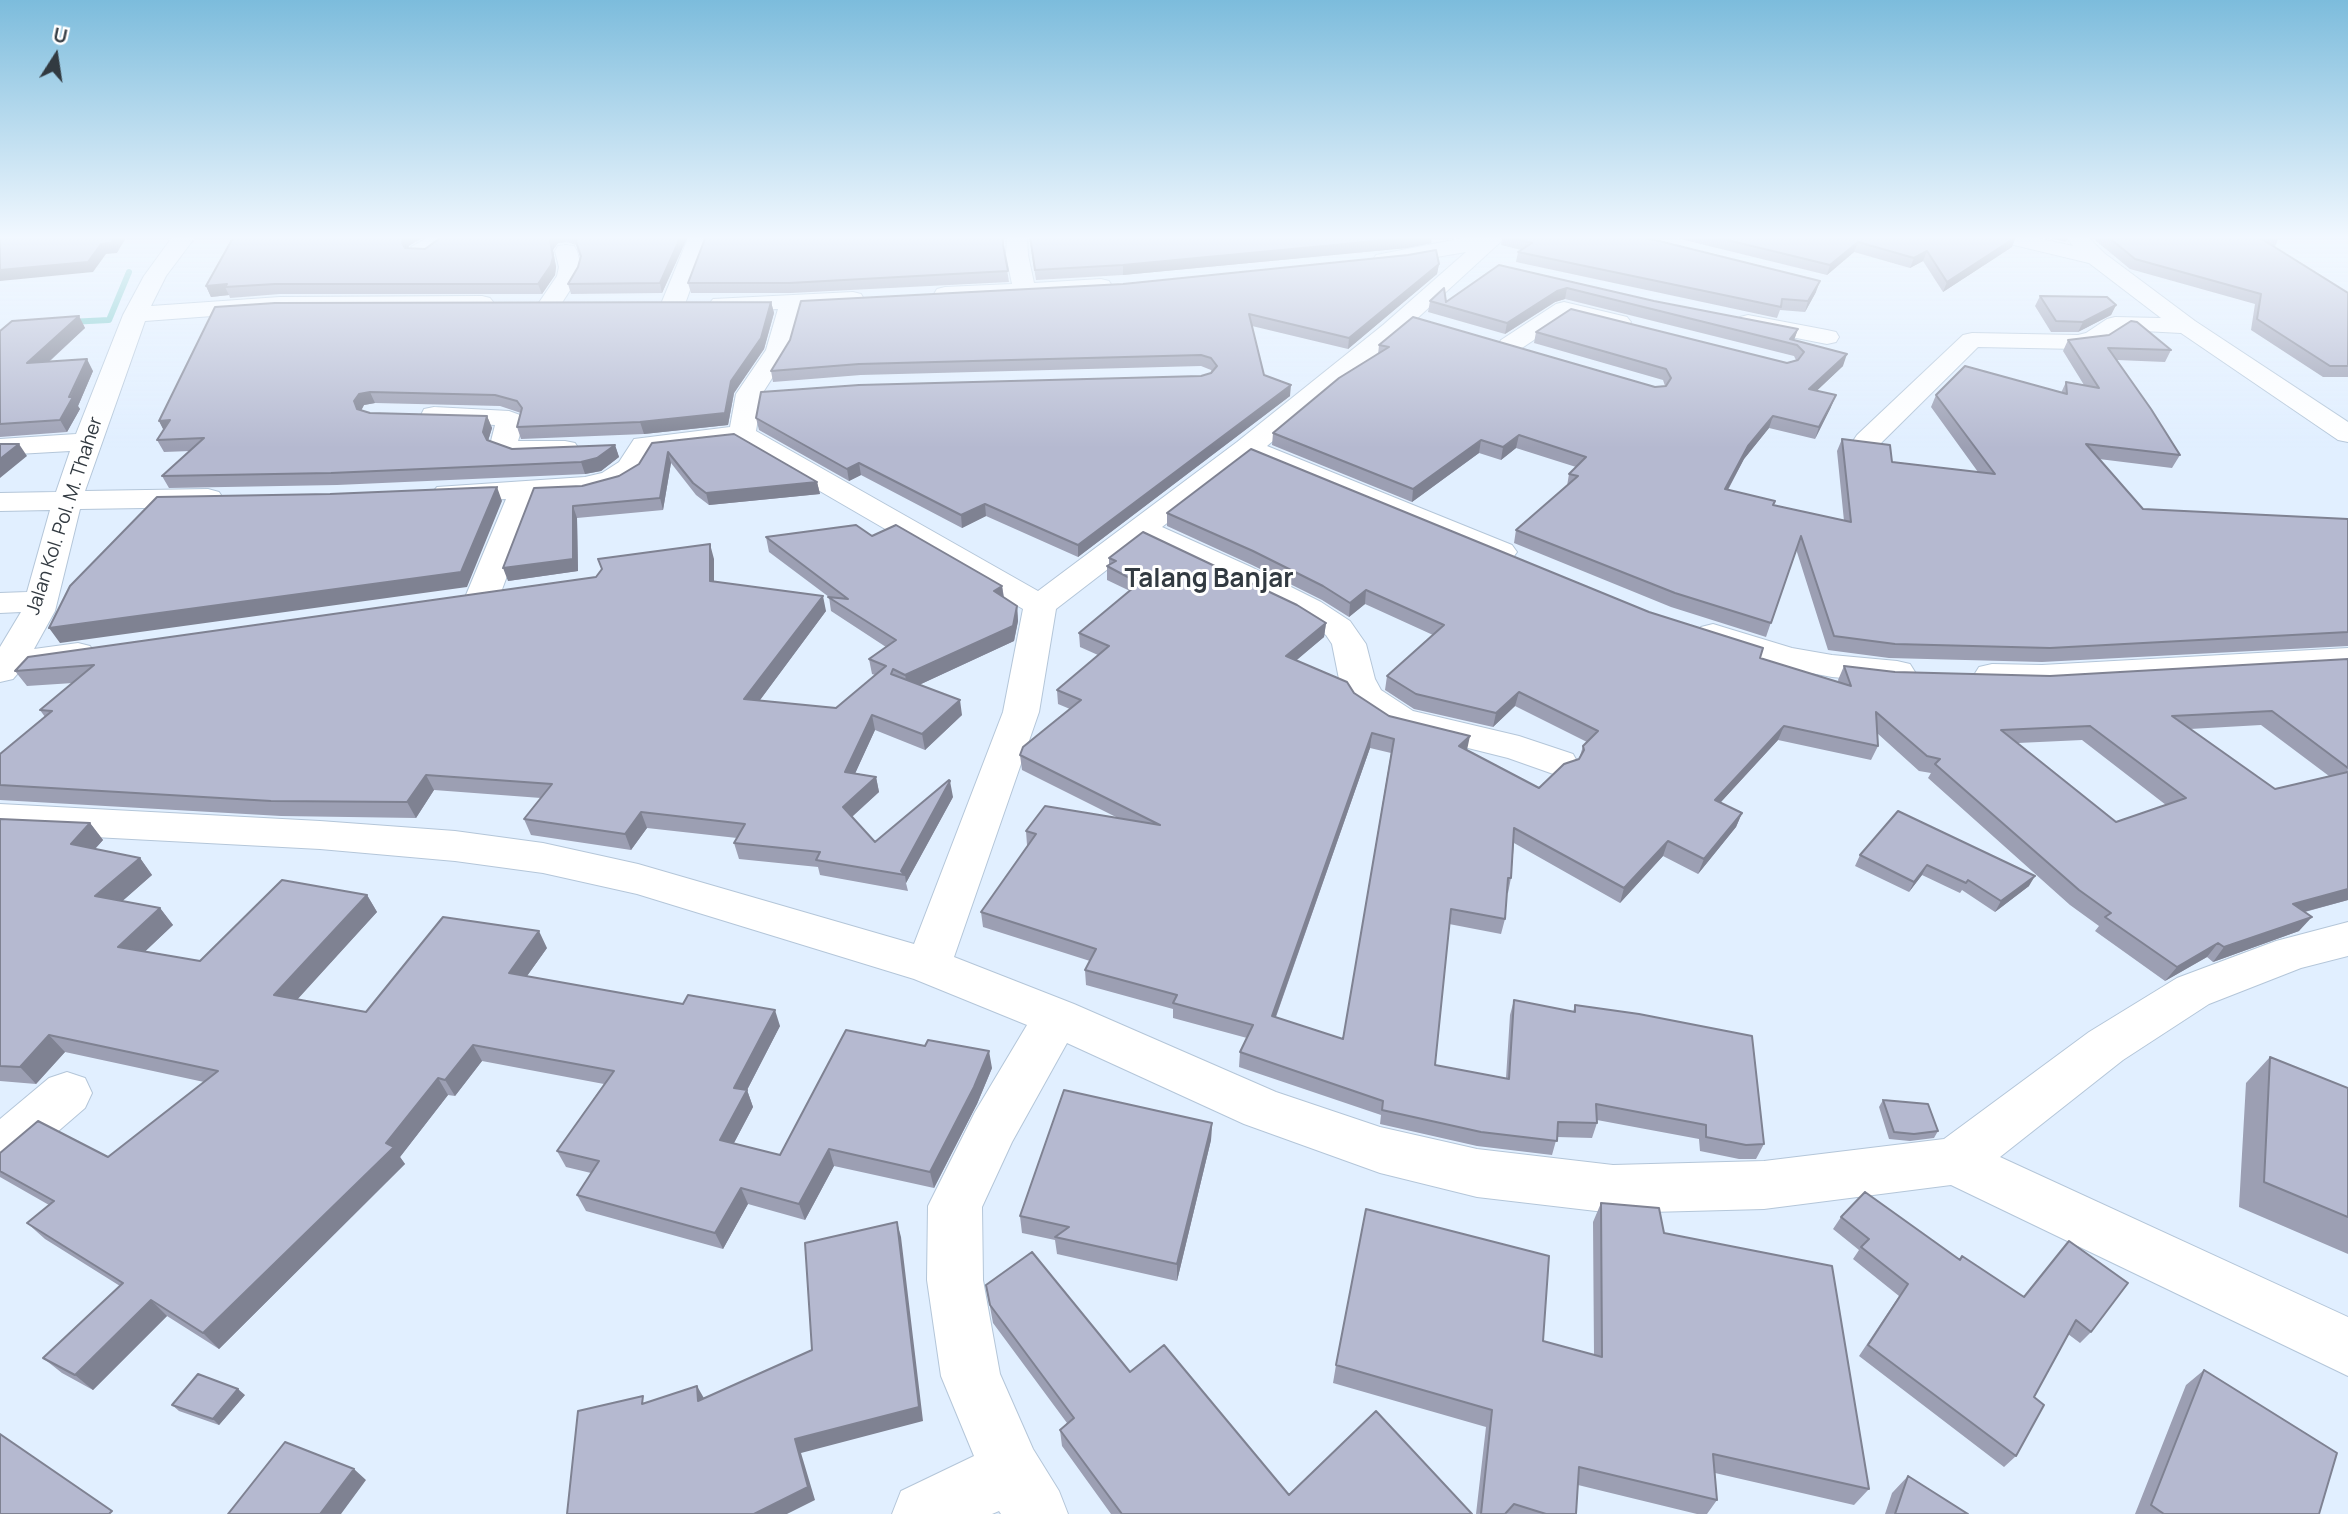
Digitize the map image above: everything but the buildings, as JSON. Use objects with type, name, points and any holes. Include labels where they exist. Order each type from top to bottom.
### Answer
[{"type":"street","name":"Jalan Kol. Pol. M. Thaher","points":[[3,666],[38,611],[68,499],[139,307]]},
{"type":"street","points":[[135,315],[222,307]]},
{"type":"street","points":[[742,434],[762,393],[790,307]]},
{"type":"street","points":[[928,966],[1021,712],[1040,605],[1247,448],[1417,307]]},
{"type":"street","points":[[2161,307],[2348,434]]},
{"type":"street","points":[[1510,345],[1564,309],[1642,328]]},
{"type":"street","points":[[1406,316],[1432,323]]},
{"type":"street","points":[[1732,319],[1826,337]]},
{"type":"street","points":[[1867,441],[1972,341],[2078,342],[2094,339],[2115,324],[2187,326]]},
{"type":"street","points":[[1484,338],[1536,353]]},
{"type":"street","points":[[402,414],[499,417],[510,421],[504,445],[517,451],[644,445],[742,434],[973,569],[1040,605]]},
{"type":"street","points":[[0,447],[87,442]]},
{"type":"street","points":[[417,494],[586,486],[612,479],[630,468],[644,445]]},
{"type":"street","points":[[1247,448],[1529,563]]},
{"type":"street","points":[[523,590],[470,597],[524,490]]},
{"type":"street","points":[[0,502],[230,498]]},
{"type":"street","points":[[1140,529],[1252,580],[1309,609],[1338,628],[1349,644],[1357,679],[1367,697],[1401,720],[1519,748],[1559,763]]},
{"type":"street","points":[[0,603],[41,601]]},
{"type":"street","points":[[1684,624],[1785,657],[1844,668],[2042,676],[2348,659]]},
{"type":"street","points":[[3,666],[103,649]]},
{"type":"street","points":[[0,818],[320,835],[455,846],[543,858],[638,879],[928,966],[1057,1017],[1262,1109],[1380,1150],[1477,1173],[1613,1189],[1764,1185],[1955,1161],[2106,1046],[2193,991],[2292,953],[2348,939]]},
{"type":"street","points":[[924,1514],[1024,1492],[971,1376],[955,1280],[955,1206],[993,1128],[1057,1017]]},
{"type":"street","points":[[0,1150],[67,1093]]},
{"type":"street","points":[[1955,1161],[2348,1347]]},
{"type":"waterway","points":[[69,322],[109,320],[115,307]]},
{"type":"district","name":"Talang Banjar","points":[[1209,580]]}]
